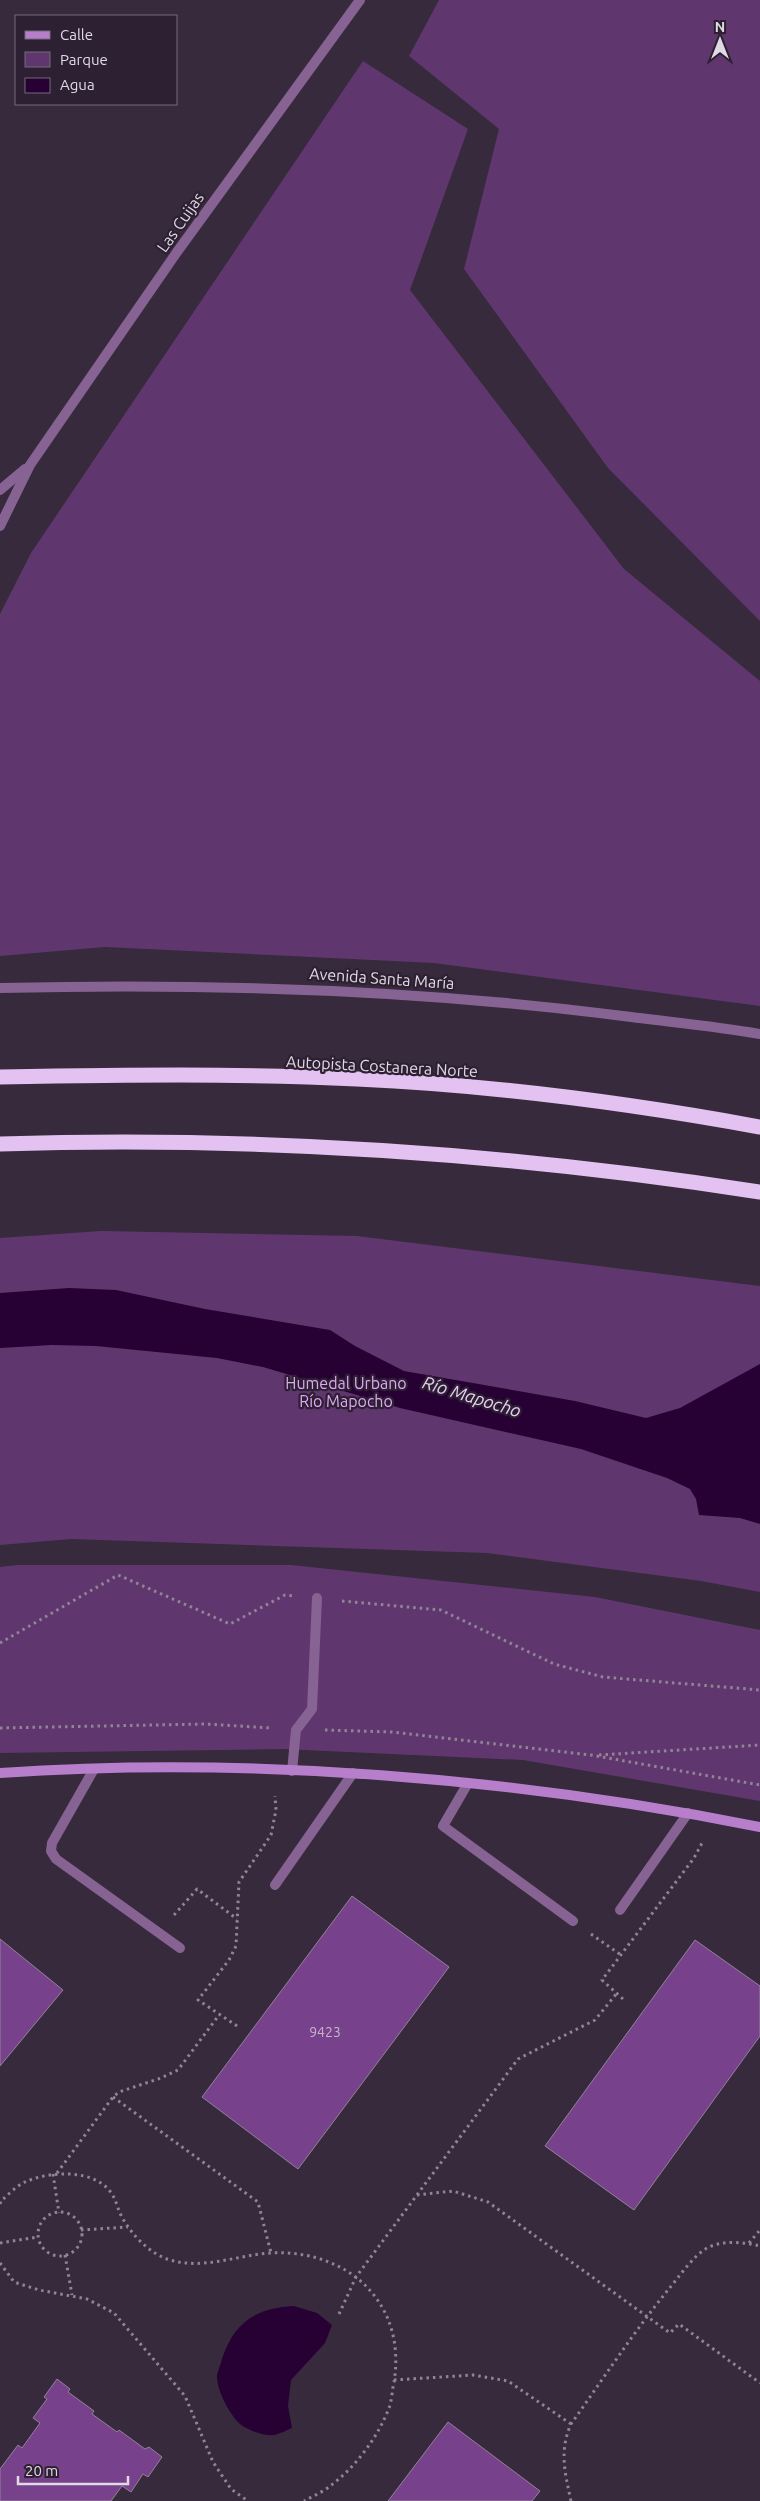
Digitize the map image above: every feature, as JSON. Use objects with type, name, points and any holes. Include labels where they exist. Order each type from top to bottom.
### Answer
[{"type":"highway","name":"Autopista Costanera Norte","points":[[0,1077],[126,1075],[358,1079],[597,1102],[760,1127]]},
{"type":"highway","points":[[0,1144],[185,1142],[305,1145],[426,1152],[558,1164],[760,1192]]},
{"type":"street","name":"Las Cuijas","points":[[0,526],[30,465],[183,244],[360,0]]},
{"type":"street","name":"Las Cuijas","points":[[0,490],[30,465]]},
{"type":"street","name":"Avenida Santa María","points":[[0,988],[186,985],[304,988],[422,995],[555,1007],[760,1034]]},
{"type":"street","points":[[292,1771],[296,1730],[312,1709],[317,1598]]},
{"type":"street","points":[[0,1773],[155,1768],[354,1773],[468,1783],[600,1799],[760,1827]]},
{"type":"street","points":[[94,1769],[52,1843],[51,1851],[56,1858],[180,1948]]},
{"type":"street","points":[[275,1885],[354,1773]]},
{"type":"street","points":[[468,1783],[443,1826],[573,1921]]},
{"type":"street","points":[[620,1910],[688,1813]]},
{"type":"path","points":[[0,1643],[118,1575],[230,1624],[285,1595],[440,1610],[554,1664],[603,1677],[760,1690]]},
{"type":"path","points":[[0,1728],[205,1724],[296,1730],[392,1732],[591,1755],[760,1785]]},
{"type":"path","points":[[591,1755],[760,1745]]},
{"type":"path","points":[[267,1796],[284,1796]]},
{"type":"path","points":[[237,2026],[198,2000],[230,1960],[236,1946],[239,1882],[271,1835],[276,1810],[275,1796]]},
{"type":"path","points":[[672,1838],[712,1845]]},
{"type":"path","points":[[623,1999],[602,1980],[694,1858],[702,1843]]},
{"type":"path","points":[[159,1932],[197,1889],[237,1919]]},
{"type":"path","points":[[573,1921],[621,1955]]},
{"type":"path","points":[[339,2314],[356,2277],[518,2059],[595,2020],[617,1993]]},
{"type":"path","points":[[59,2213],[55,2174],[113,2097],[119,2092],[161,2078],[178,2070],[219,2015]]},
{"type":"path","points":[[113,2097],[258,2202],[272,2253]]},
{"type":"path","points":[[0,2204],[1,2201],[24,2183],[55,2174],[75,2174],[101,2185],[112,2193],[129,2227],[143,2245],[168,2260],[190,2264],[272,2253],[311,2257],[343,2267],[370,2288],[385,2311],[394,2340],[394,2380],[389,2407],[358,2460],[330,2486],[304,2501]]},
{"type":"path","points":[[416,2196],[453,2191],[488,2202],[670,2333],[679,2324],[760,2383]]},
{"type":"path","points":[[59,2213],[72,2216],[82,2230],[77,2247],[65,2255],[58,2256],[45,2250],[38,2237],[38,2230],[46,2218],[59,2213]]},
{"type":"path","points":[[82,2230],[129,2227]]},
{"type":"path","points":[[749,2243],[760,2230]]},
{"type":"path","points":[[0,2243],[38,2237]]},
{"type":"path","points":[[571,2501],[562,2462],[564,2439],[571,2424],[647,2316],[682,2272],[707,2249],[724,2243],[749,2243],[760,2246]]},
{"type":"path","points":[[65,2255],[72,2295]]},
{"type":"path","points":[[0,2263],[14,2282],[39,2290],[87,2299],[114,2313],[186,2396],[213,2462],[230,2488],[248,2501]]},
{"type":"path","points":[[394,2380],[473,2375],[508,2381],[571,2424]]},
{"type":"green space","points":[[439,0],[760,0],[760,621],[608,468],[464,269],[499,129],[409,56]]},
{"type":"green space","points":[[363,61],[468,129],[410,290],[624,569],[760,681],[760,1006],[434,963],[105,947],[0,956],[0,614],[31,553]]},
{"type":"green space","name":"Humedal Urbano Río Mapocho","points":[[101,1231],[357,1236],[760,1286],[760,1592],[701,1581],[487,1553],[71,1539],[0,1545],[0,1238]]},
{"type":"green space","points":[[17,1565],[291,1565],[595,1597],[760,1630],[760,1801],[523,1760],[283,1749],[0,1753],[0,1567]]},
{"type":"water","name":"Río Mapocho","points":[[69,1288],[116,1290],[205,1309],[330,1330],[355,1346],[404,1371],[575,1401],[646,1418],[680,1408],[760,1364],[760,1524],[740,1518],[699,1515],[696,1499],[690,1489],[667,1478],[581,1449],[400,1408],[263,1367],[217,1358],[96,1346],[52,1345],[0,1348],[0,1293]]},
{"type":"water","points":[[294,2306],[317,2313],[332,2325],[325,2343],[291,2380],[288,2406],[292,2428],[274,2435],[260,2434],[241,2425],[231,2413],[219,2388],[218,2373],[227,2346],[240,2326],[248,2319],[268,2310]]},
{"type":"building","points":[[352,1896],[449,1967],[298,2169],[202,2097]]},
{"type":"building","points":[[0,1939],[63,1990],[0,2066]]},
{"type":"building","points":[[695,1940],[760,1986],[760,2036],[634,2210],[545,2146]]},
{"type":"building","points":[[57,2379],[70,2389],[68,2392],[94,2411],[92,2414],[117,2432],[119,2430],[145,2449],[149,2447],[162,2457],[148,2477],[143,2474],[131,2492],[122,2486],[111,2501],[0,2501],[0,2469],[18,2445],[22,2448],[40,2423],[33,2418],[47,2399],[44,2397]]},
{"type":"building","points":[[448,2422],[540,2491],[532,2501],[388,2501]]}]
